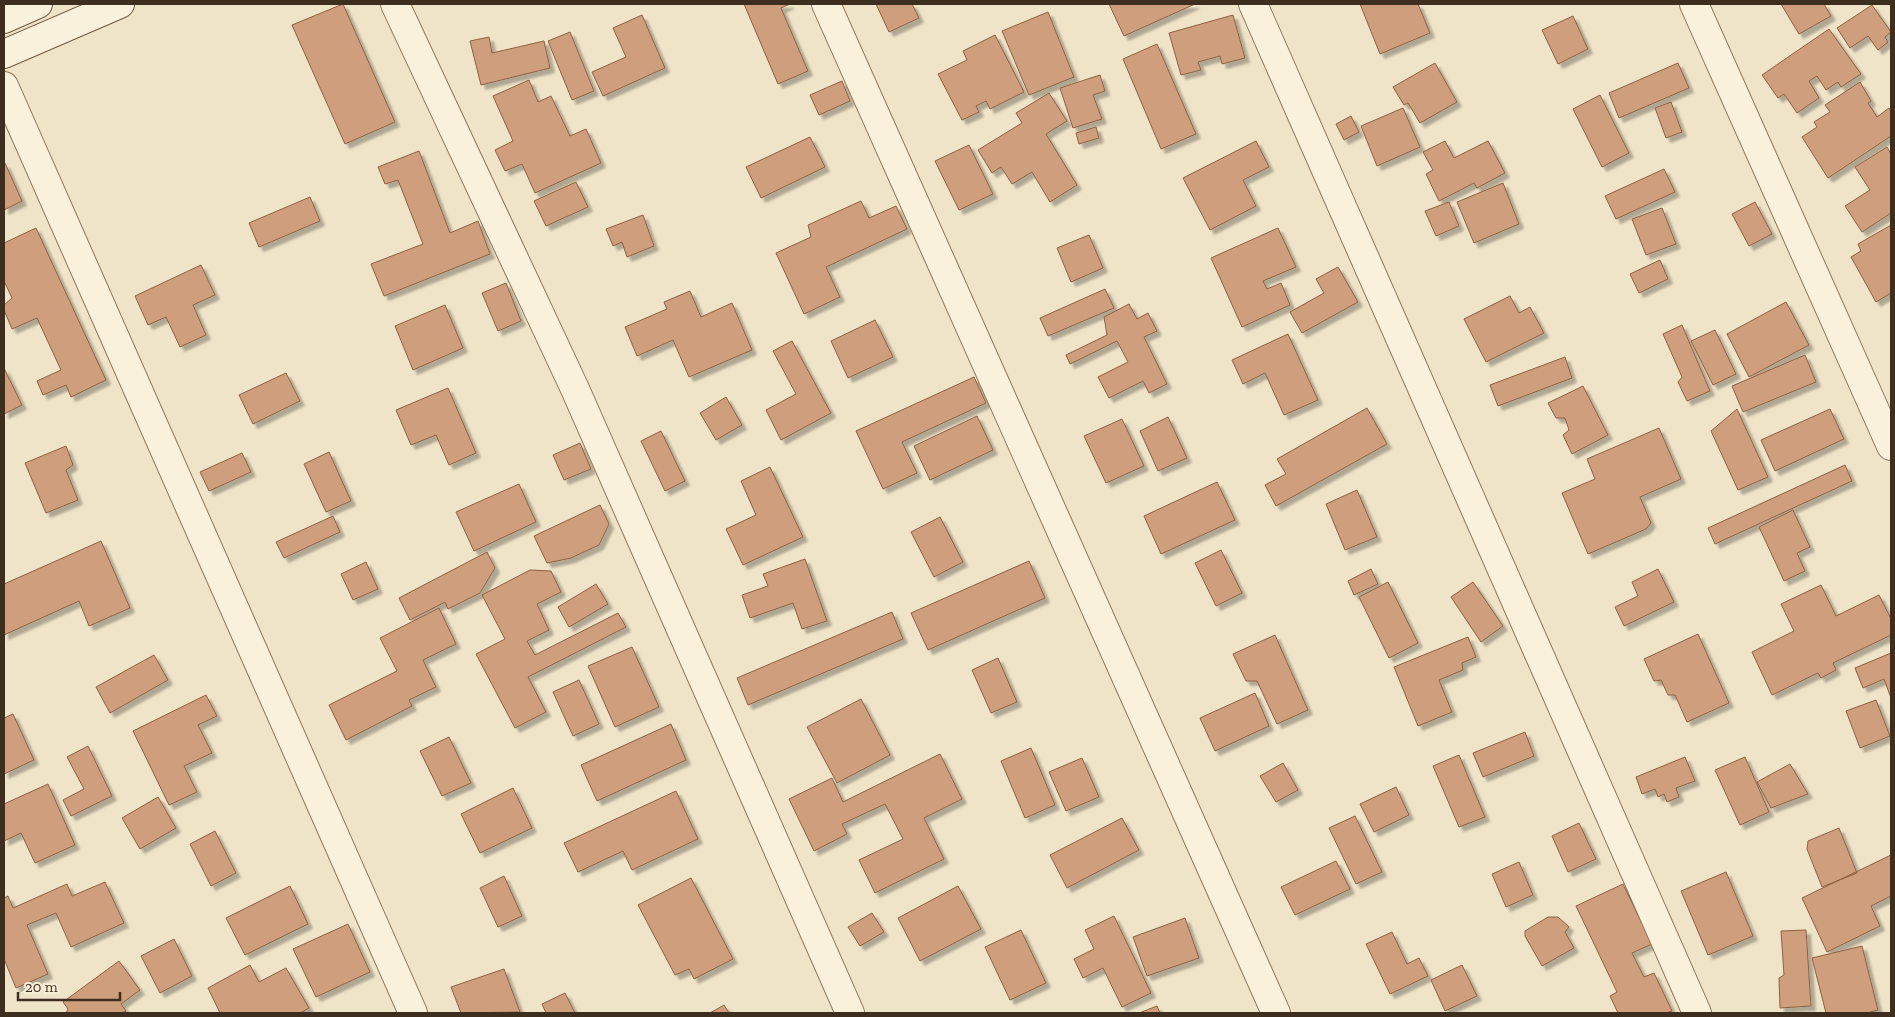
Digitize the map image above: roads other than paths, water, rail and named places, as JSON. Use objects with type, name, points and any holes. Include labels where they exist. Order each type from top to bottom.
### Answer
[{"type":"street","points":[[4,19],[38,4]]},
{"type":"street","points":[[4,54],[120,4]]},
{"type":"street","points":[[395,4],[575,389],[850,1013]]},
{"type":"street","points":[[826,4],[1276,1013]]},
{"type":"street","points":[[1253,4],[1696,1013]]},
{"type":"street","points":[[1694,4],[1891,446]]},
{"type":"street","points":[[4,86],[413,1013]]}]
